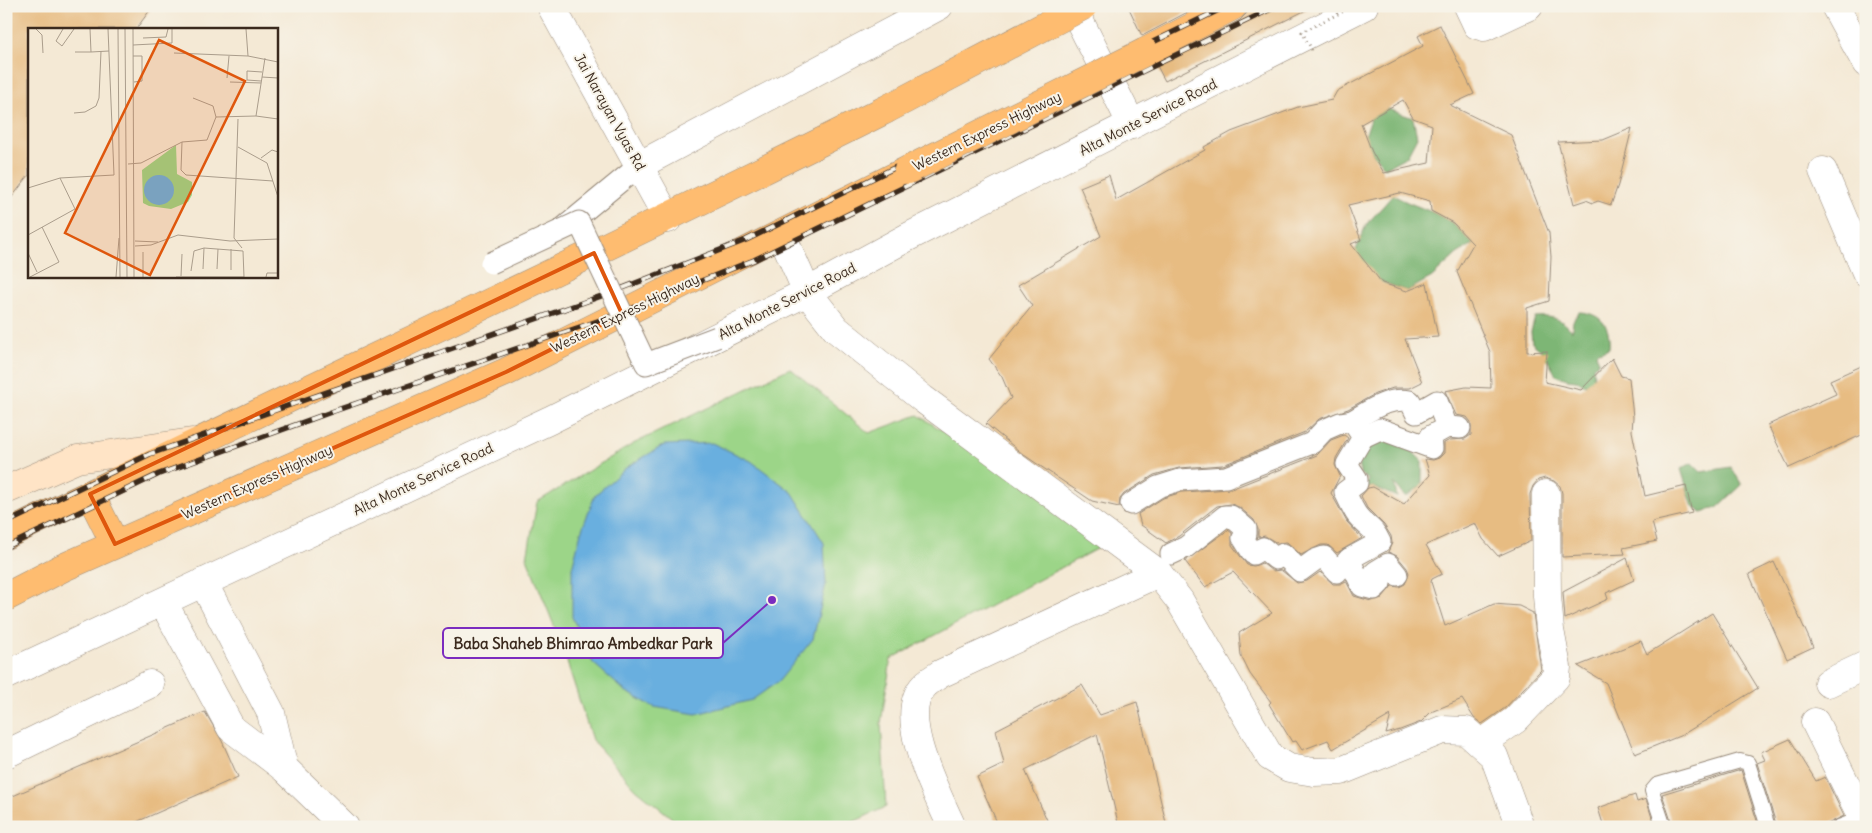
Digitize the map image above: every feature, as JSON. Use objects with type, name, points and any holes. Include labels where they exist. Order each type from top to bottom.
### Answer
[{"type":"highway","points":[[6,535],[199,441],[668,219],[884,110],[1082,6]]},
{"type":"highway","name":"Western Express Highway","points":[[6,597],[114,544],[506,372],[782,235],[1233,6]]},
{"type":"highway","points":[[90,494],[114,544]]},
{"type":"main road","points":[[6,490],[77,459],[199,441]]},
{"type":"street","name":"Jai Narayan Vyas Rd","points":[[550,6],[640,165],[668,219]]},
{"type":"street","points":[[559,232],[640,165],[939,6]]},
{"type":"street","points":[[1072,6],[1132,125]]},
{"type":"street","name":"Alta Monte Service Road","points":[[6,675],[550,420],[807,292],[908,237],[1364,6]]},
{"type":"street","points":[[1468,6],[1478,25],[1484,28],[1529,6]]},
{"type":"street","points":[[1835,6],[1866,63]]},
{"type":"street","points":[[1823,171],[1866,272]]},
{"type":"street","points":[[492,263],[579,222],[646,364],[717,337]]},
{"type":"street","points":[[782,235],[807,292],[836,329],[902,381],[1165,563],[1180,601],[1270,757],[1289,768],[1314,772],[1341,771],[1442,730],[1466,731],[1494,756],[1520,827]]},
{"type":"street","points":[[952,827],[926,768],[915,730],[914,709],[923,686],[940,674],[1165,563],[1225,516],[1231,516],[1246,529],[1246,534],[1243,538],[1253,554],[1263,548],[1276,560],[1283,554],[1300,571],[1315,560],[1324,557],[1337,572],[1349,559],[1380,542],[1374,529],[1365,524],[1356,513],[1345,492],[1357,483],[1357,479],[1347,464],[1358,429],[1378,406],[1398,399],[1410,400],[1416,413],[1437,401],[1454,428],[1431,436],[1432,448],[1380,429],[1358,429],[1340,423],[1324,430],[1312,443],[1226,477],[1180,480],[1158,487],[1131,504]]},
{"type":"street","points":[[1482,744],[1515,720],[1556,677],[1557,667],[1550,630],[1547,596],[1546,494]]},
{"type":"street","points":[[1349,559],[1362,586],[1374,589],[1380,583],[1375,572],[1388,564],[1397,575]]},
{"type":"street","points":[[204,582],[271,713],[284,768]]},
{"type":"street","points":[[163,602],[231,728],[284,768],[344,827]]},
{"type":"street","points":[[1828,683],[1866,665]]},
{"type":"street","points":[[6,754],[150,684]]},
{"type":"street","points":[[1815,722],[1855,824]]},
{"type":"lane","points":[[1664,827],[1652,791],[1657,785],[1740,761],[1748,763],[1768,827]]},
{"type":"path","points":[[1312,50],[1302,32],[1354,6]]},
{"type":"highlighted area","points":[[594,253],[622,314],[506,372],[115,544],[90,494]]},
{"type":"green space","points":[[1388,109],[1413,118],[1417,137],[1407,156],[1385,168],[1372,152],[1365,136],[1371,118]]},
{"type":"green space","points":[[1393,195],[1450,222],[1473,244],[1457,254],[1432,277],[1407,291],[1382,282],[1354,255],[1366,225]]},
{"type":"green space","points":[[1579,312],[1599,318],[1606,327],[1609,340],[1609,348],[1596,353],[1599,363],[1593,367],[1594,378],[1586,385],[1576,380],[1556,375],[1543,352],[1532,343],[1531,332],[1535,317],[1556,319],[1564,323],[1572,331],[1573,321]]},
{"type":"green space","points":[[790,368],[869,433],[918,415],[1113,540],[891,659],[881,723],[886,807],[842,827],[683,827],[636,789],[592,740],[561,643],[527,558],[537,502],[633,444]]},
{"type":"green space","points":[[1394,433],[1422,461],[1422,485],[1406,497],[1394,483],[1397,497],[1373,487],[1365,488],[1369,480],[1360,474],[1359,451],[1368,453],[1366,443]]},
{"type":"green space","points":[[1692,463],[1701,472],[1731,467],[1742,485],[1717,508],[1702,512],[1693,507],[1681,469]]},
{"type":"water","points":[[712,443],[751,461],[792,492],[824,543],[826,584],[813,639],[779,681],[752,700],[696,714],[654,707],[625,691],[593,663],[572,617],[572,568],[581,532],[595,495],[627,467],[664,445]]},
{"type":"building","points":[[6,6],[153,6],[137,28],[28,28],[28,176],[6,205]]},
{"type":"building","points":[[1128,6],[1199,6],[1142,36]]},
{"type":"building","points":[[1249,6],[1314,6],[1165,81],[1156,64],[1240,20],[1246,14]]},
{"type":"building","points":[[1440,25],[1474,94],[1450,105],[1511,135],[1549,233],[1551,257],[1549,301],[1527,308],[1527,352],[1547,351],[1545,382],[1581,390],[1612,358],[1621,376],[1629,378],[1633,417],[1632,431],[1645,496],[1686,486],[1692,513],[1652,522],[1657,541],[1623,548],[1625,554],[1562,557],[1562,493],[1560,486],[1554,481],[1545,478],[1538,480],[1530,494],[1531,541],[1498,556],[1483,539],[1475,523],[1426,545],[1442,574],[1432,579],[1431,582],[1445,626],[1494,604],[1519,606],[1533,613],[1541,670],[1505,708],[1482,724],[1474,718],[1462,699],[1431,712],[1421,722],[1400,730],[1386,734],[1391,715],[1333,749],[1328,740],[1302,750],[1296,741],[1292,742],[1269,704],[1271,702],[1250,674],[1241,656],[1239,633],[1272,613],[1233,572],[1205,587],[1185,561],[1228,530],[1232,533],[1232,545],[1247,565],[1254,566],[1262,563],[1272,571],[1281,570],[1297,583],[1307,581],[1320,572],[1333,584],[1340,584],[1346,581],[1354,596],[1371,601],[1382,598],[1392,586],[1399,587],[1405,584],[1409,573],[1407,568],[1397,556],[1388,552],[1392,543],[1391,536],[1384,525],[1367,508],[1361,496],[1368,488],[1373,487],[1404,504],[1430,475],[1425,459],[1433,460],[1439,458],[1444,453],[1444,443],[1450,440],[1465,439],[1471,435],[1471,422],[1467,417],[1456,415],[1445,391],[1466,387],[1491,388],[1490,352],[1457,272],[1473,244],[1453,223],[1431,211],[1430,201],[1400,193],[1348,205],[1361,240],[1351,244],[1382,283],[1407,291],[1427,283],[1438,337],[1405,339],[1422,382],[1410,388],[1393,388],[1375,394],[1348,409],[1319,419],[1305,432],[1223,465],[1179,468],[1154,475],[1124,494],[1120,499],[1119,507],[1092,501],[1024,455],[986,424],[1011,398],[1002,377],[989,359],[1032,306],[1018,285],[1101,236],[1080,187],[1109,175],[1116,200],[1205,150],[1204,147],[1231,132],[1298,107],[1332,100],[1337,91],[1423,46],[1418,36]],"holes":[[[1403,100],[1413,118],[1432,125],[1429,163],[1384,173],[1372,152],[1361,124]]]},
{"type":"building","points":[[1632,128],[1611,205],[1598,201],[1593,203],[1586,200],[1574,204],[1558,142],[1603,140]]},
{"type":"building","points":[[1866,364],[1866,433],[1789,468],[1768,425],[1836,394],[1830,380]]},
{"type":"building","points":[[1344,435],[1348,438],[1336,458],[1335,465],[1340,476],[1331,493],[1347,522],[1362,538],[1337,553],[1328,545],[1321,545],[1301,555],[1287,542],[1277,543],[1265,536],[1258,537],[1258,529],[1254,520],[1239,507],[1231,504],[1217,506],[1179,536],[1166,543],[1141,525],[1138,514],[1163,498],[1182,492],[1231,489],[1317,455],[1331,440]]},
{"type":"building","points":[[1627,558],[1634,580],[1606,593],[1608,599],[1565,619],[1563,592]]},
{"type":"building","points":[[1774,562],[1813,647],[1787,659],[1749,574]]},
{"type":"building","points":[[1712,613],[1758,688],[1682,735],[1635,754],[1606,683],[1578,666],[1641,641],[1647,654]]},
{"type":"building","points":[[1082,685],[1100,715],[1137,702],[1167,827],[1119,827],[1097,734],[1025,770],[1050,827],[999,827],[977,777],[1004,764],[996,730]]},
{"type":"building","points":[[205,712],[222,741],[238,777],[125,827],[6,827],[6,799]]},
{"type":"building","points":[[1790,739],[1816,781],[1825,777],[1844,816],[1821,827],[1777,827],[1757,763],[1765,760],[1761,752]]},
{"type":"building","points":[[1741,770],[1759,827],[1673,827],[1662,794]]},
{"type":"building","points":[[1635,795],[1637,802],[1646,799],[1655,827],[1604,827],[1598,808]]},
{"type":"railway","points":[[6,523],[150,454],[610,293],[746,240],[1227,6]]},
{"type":"railway","points":[[6,547],[159,474],[334,411],[618,314],[754,260],[1277,6]]},
{"type":"place","name":"Baba Shaheb Bhimrao Ambedkar Park","points":[[772,600]]}]
